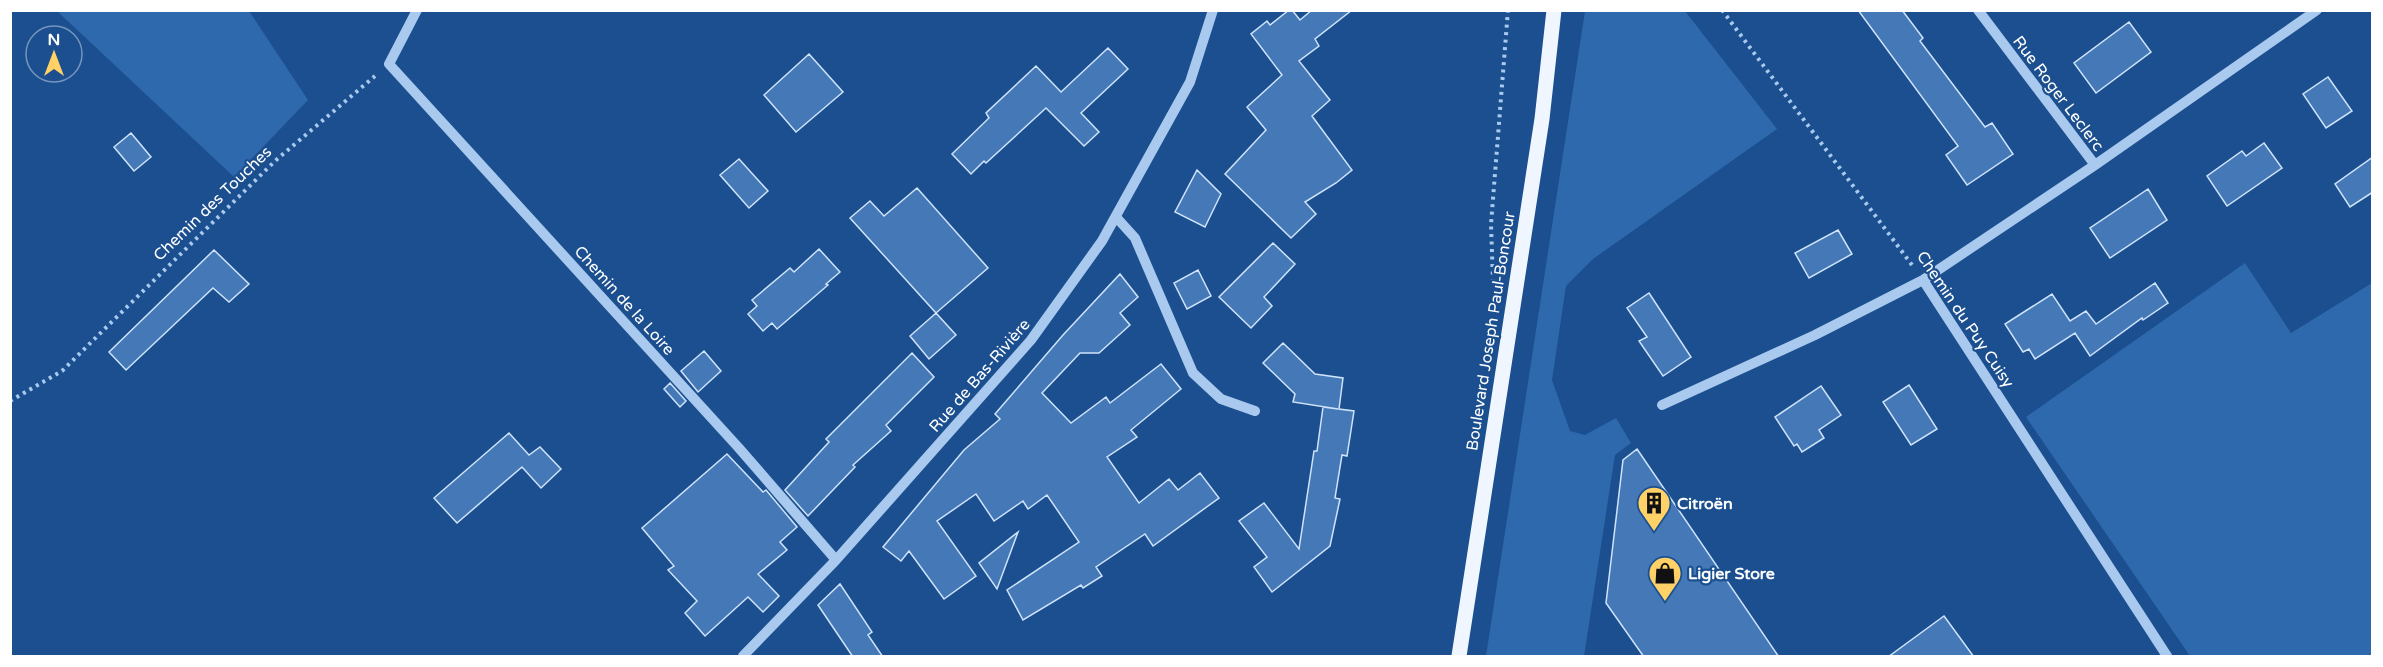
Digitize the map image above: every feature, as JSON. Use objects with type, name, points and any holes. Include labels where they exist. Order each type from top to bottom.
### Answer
[{"type":"main road","name":"Boulevard Joseph Paul-Boncour","points":[[1459,657],[1542,119],[1554,10]]},
{"type":"street","points":[[389,64],[417,10]]},
{"type":"street","name":"Rue de Bas-Rivière","points":[[744,657],[836,560],[1031,340],[1102,241],[1191,82],[1213,10]]},
{"type":"street","name":"Rue Roger Leclerc","points":[[1978,10],[2095,165]]},
{"type":"street","points":[[1662,405],[1815,335],[1923,280],[2095,165],[2317,10]]},
{"type":"street","name":"Chemin de la Loire","points":[[389,64],[731,439],[836,560]]},
{"type":"street","points":[[1116,217],[1135,238],[1193,373],[1221,399],[1255,411]]},
{"type":"street","name":"Chemin du Puy Cuisy","points":[[1923,280],[2167,657]]},
{"type":"path","points":[[1495,289],[1491,278],[1491,224],[1508,10]]},
{"type":"path","name":"Chemin du Puy Cuisy","points":[[1722,10],[1923,280]]},
{"type":"path","name":"Chemin des Touches","points":[[10,401],[62,371],[275,161],[389,64]]},
{"type":"shaded area","points":[[57,11],[249,11],[308,100],[234,177],[84,36],[84,24],[71,24]]},
{"type":"shaded area","points":[[1585,11],[1685,11],[1777,129],[1593,259],[1566,286],[1552,380],[1570,431],[1585,435],[1616,418],[1631,443],[1615,455],[1584,656],[1486,656]]},
{"type":"shaded area","points":[[2245,263],[2291,333],[2372,283],[2372,656],[2190,656],[2026,417]]},
{"type":"building","points":[[1292,10],[1300,20],[1312,10],[1352,10],[1315,39],[1319,46],[1299,61],[1330,100],[1312,116],[1352,170],[1305,202],[1316,214],[1291,238],[1225,174],[1266,130],[1247,107],[1282,75],[1251,34],[1267,21],[1270,25]]},
{"type":"building","points":[[1858,10],[1902,10],[1923,38],[1920,41],[1985,127],[1992,123],[2013,154],[1967,185],[1946,155],[1958,146]]},
{"type":"building","points":[[2129,22],[2151,52],[2096,93],[2074,63]]},
{"type":"building","points":[[1108,48],[1128,69],[1081,113],[1099,132],[1084,146],[1046,108],[971,174],[952,154],[989,118],[986,113],[1036,66],[1061,92]]},
{"type":"building","points":[[809,54],[843,92],[796,132],[764,95]]},
{"type":"building","points":[[2328,77],[2352,111],[2326,128],[2303,94]]},
{"type":"building","points":[[131,133],[151,157],[134,171],[114,147]]},
{"type":"building","points":[[2264,143],[2282,168],[2227,206],[2207,176],[2242,151],[2246,156]]},
{"type":"building","points":[[2373,157],[2373,192],[2350,207],[2335,184]]},
{"type":"building","points":[[739,159],[768,191],[749,208],[720,175]]},
{"type":"building","points":[[1197,170],[1221,194],[1205,227],[1175,212]]},
{"type":"building","points":[[917,188],[988,268],[936,313],[850,218],[870,201],[884,216]]},
{"type":"building","points":[[2148,189],[2167,220],[2110,258],[2090,228]]},
{"type":"building","points":[[1838,230],[1852,254],[1809,278],[1795,253]]},
{"type":"building","points":[[1273,243],[1295,264],[1264,297],[1272,306],[1251,328],[1219,297]]},
{"type":"building","points":[[819,249],[840,272],[777,329],[772,323],[763,331],[748,314],[757,306],[752,300],[790,268],[794,272]]},
{"type":"building","points":[[214,250],[249,284],[229,302],[213,288],[126,370],[109,352]]},
{"type":"building","points":[[1198,270],[1211,296],[1187,309],[1174,283]]},
{"type":"building","points":[[1120,274],[1138,297],[1120,313],[1130,325],[1099,353],[1080,353],[1042,393],[1071,423],[1106,397],[1110,403],[1161,364],[1181,389],[1131,430],[1137,437],[1107,457],[1139,503],[1169,479],[1178,490],[1200,473],[1219,498],[1153,546],[1145,534],[1096,567],[1102,576],[1083,588],[1081,585],[1023,620],[1007,590],[1079,542],[1047,495],[1028,509],[1023,501],[994,521],[976,494],[937,521],[976,576],[944,599],[909,551],[901,561],[883,547],[964,450],[1000,419],[995,414],[1063,335]]},
{"type":"building","points":[[2155,283],[2168,303],[2143,320],[2142,318],[2090,356],[2075,333],[2035,359],[2029,349],[2023,352],[2005,324],[2052,294],[2070,321],[2086,311],[2096,324]]},
{"type":"building","points":[[1649,293],[1691,357],[1663,376],[1639,341],[1647,337],[1627,308]]},
{"type":"building","points":[[936,313],[956,335],[929,359],[910,336]]},
{"type":"building","points":[[1283,343],[1315,374],[1343,378],[1339,409],[1354,411],[1347,456],[1342,455],[1335,498],[1340,499],[1330,546],[1272,592],[1254,567],[1267,557],[1239,521],[1264,503],[1299,549],[1323,407],[1338,409],[1293,402],[1295,394],[1263,363]]},
{"type":"building","points":[[704,351],[721,371],[698,392],[681,371]]},
{"type":"building","points":[[912,353],[934,377],[886,425],[891,431],[853,465],[855,467],[808,516],[785,490],[829,442],[826,439]]},
{"type":"building","points":[[670,383],[686,401],[680,407],[664,389]]},
{"type":"building","points":[[1909,385],[1937,429],[1911,445],[1883,402]]},
{"type":"building","points":[[1821,386],[1841,415],[1819,430],[1824,438],[1802,452],[1797,444],[1794,446],[1775,417]]},
{"type":"building","points":[[509,433],[529,455],[540,447],[561,469],[541,488],[522,467],[457,523],[434,498]]},
{"type":"building","name":"Citroën","points":[[1637,449],[1779,657],[1644,657],[1606,603],[1623,460]]},
{"type":"building","points":[[727,454],[763,492],[766,490],[797,527],[780,542],[787,550],[758,574],[779,596],[763,612],[748,597],[705,636],[685,613],[697,601],[668,570],[674,566],[642,528]]},
{"type":"building","points":[[1018,532],[997,589],[979,563]]},
{"type":"building","points":[[840,584],[872,632],[868,635],[883,657],[853,657],[818,605]]},
{"type":"building","points":[[1944,616],[1974,657],[1888,657]]},
{"type":"place","name":"Citroën","points":[[1654,532]]},
{"type":"place","name":"Ligier Store","points":[[1665,602]]}]
